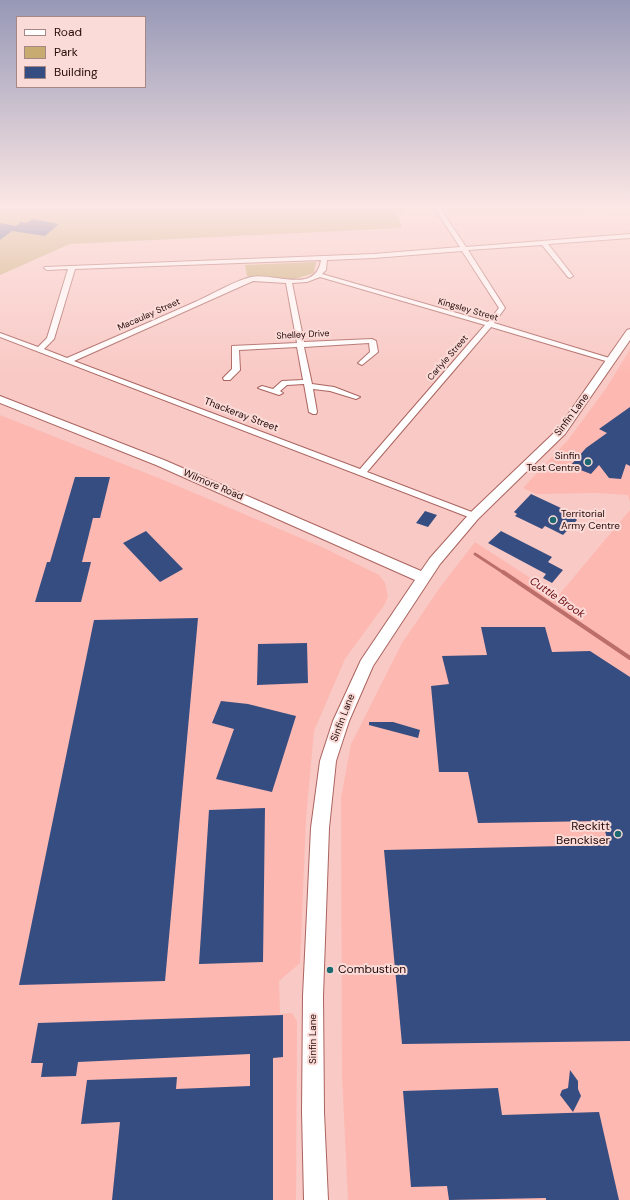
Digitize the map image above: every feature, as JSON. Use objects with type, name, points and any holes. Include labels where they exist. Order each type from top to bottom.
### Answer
[{"type":"street","points":[[47,268],[166,264]]},
{"type":"street","points":[[313,412],[289,283],[304,281],[319,275],[325,264]]},
{"type":"street","name":"Carlyle Street","points":[[362,473],[502,308],[474,264]]},
{"type":"street","points":[[560,264],[570,276]]},
{"type":"street","points":[[38,350],[50,339],[72,267]]},
{"type":"street","name":"Kingsley Street","points":[[319,275],[612,360]]},
{"type":"street","name":"Macaulay Street","points":[[67,361],[252,279],[260,278],[289,283]]},
{"type":"street","name":"Sinfin Lane","points":[[316,1200],[313,1112],[313,996],[320,828],[328,761],[346,708],[366,664],[379,642],[423,578],[454,537],[561,432],[630,332]]},
{"type":"street","name":"Thackeray Street","points":[[0,335],[474,516]]},
{"type":"street","name":"Shelley Drive","points":[[227,378],[236,370],[235,348],[372,341],[374,352],[362,363]]},
{"type":"street","points":[[262,388],[277,393],[285,383],[307,384],[356,397]]},
{"type":"street","name":"Wilmore Road","points":[[0,399],[142,454],[286,516],[423,578]]},
{"type":"shaded area","points":[[630,349],[630,502],[628,495],[597,493],[536,494],[523,488],[568,440],[607,387]]},
{"type":"shaded area","points":[[0,415],[161,479],[322,547],[379,575],[385,583],[388,596],[385,604],[345,659],[314,731],[306,818],[300,963],[279,981],[280,1014],[292,1013],[297,1021],[296,1200],[0,1200]]},
{"type":"shaded area","points":[[630,510],[630,1200],[348,1200],[342,1075],[341,798],[351,744],[402,643],[441,586],[475,542],[558,596]]},
{"type":"green space","points":[[0,264],[25,264],[0,275]]},
{"type":"green space","points":[[316,264],[314,273],[295,279],[247,276],[245,265]]},
{"type":"building","points":[[630,407],[630,466],[626,464],[621,479],[609,478],[599,465],[591,474],[570,466],[586,448],[607,433],[599,429]]},
{"type":"building","points":[[75,477],[110,477],[100,518],[93,518],[82,562],[91,562],[81,602],[35,602],[47,562],[50,562]]},
{"type":"building","name":"Territorial Army Centre","points":[[531,494],[578,516],[576,519],[577,520],[563,535],[545,526],[542,529],[515,516],[517,514],[514,512]]},
{"type":"building","points":[[425,511],[437,515],[428,527],[416,523]]},
{"type":"building","points":[[146,531],[183,569],[160,582],[123,543]]},
{"type":"building","points":[[501,531],[552,557],[548,562],[563,570],[552,583],[543,578],[546,574],[488,543]]},
{"type":"building","points":[[198,618],[165,981],[19,985],[94,620]]},
{"type":"building","name":"Reckitt Benckiser","points":[[481,627],[545,627],[552,652],[590,651],[630,677],[630,1041],[402,1044],[384,850],[609,845],[602,821],[478,823],[468,772],[439,772],[431,686],[449,684],[442,656],[487,655]]},
{"type":"building","points":[[307,643],[308,683],[257,685],[258,644]]},
{"type":"building","points":[[221,701],[248,704],[296,716],[272,792],[216,779],[234,729],[212,723]]},
{"type":"building","points":[[369,722],[393,722],[420,730],[418,738],[369,725]]},
{"type":"building","points":[[265,808],[263,962],[199,964],[209,810]]},
{"type":"building","points":[[283,1015],[283,1057],[273,1058],[273,1200],[112,1200],[120,1122],[81,1124],[87,1080],[177,1077],[176,1089],[250,1086],[250,1054],[78,1062],[76,1076],[41,1077],[43,1063],[31,1063],[38,1023]]},
{"type":"building","points":[[570,1070],[578,1081],[578,1089],[581,1096],[573,1112],[560,1095],[562,1090],[568,1088]]},
{"type":"building","points":[[498,1088],[502,1115],[599,1112],[619,1200],[546,1200],[546,1198],[449,1200],[447,1186],[411,1187],[403,1091]]},
{"type":"waterway","name":"Cuttle Brook","points":[[475,554],[504,573]]},
{"type":"waterway","name":"Cuttle Brook","points":[[503,572],[630,658]]},
{"type":"place","name":"Sinfin Test Centre","points":[[588,462]]},
{"type":"place","name":"Territorial Army Centre","points":[[553,520]]},
{"type":"place","name":"Reckitt Benckiser","points":[[618,834]]},
{"type":"place","name":"Combustion","points":[[330,970]]}]
